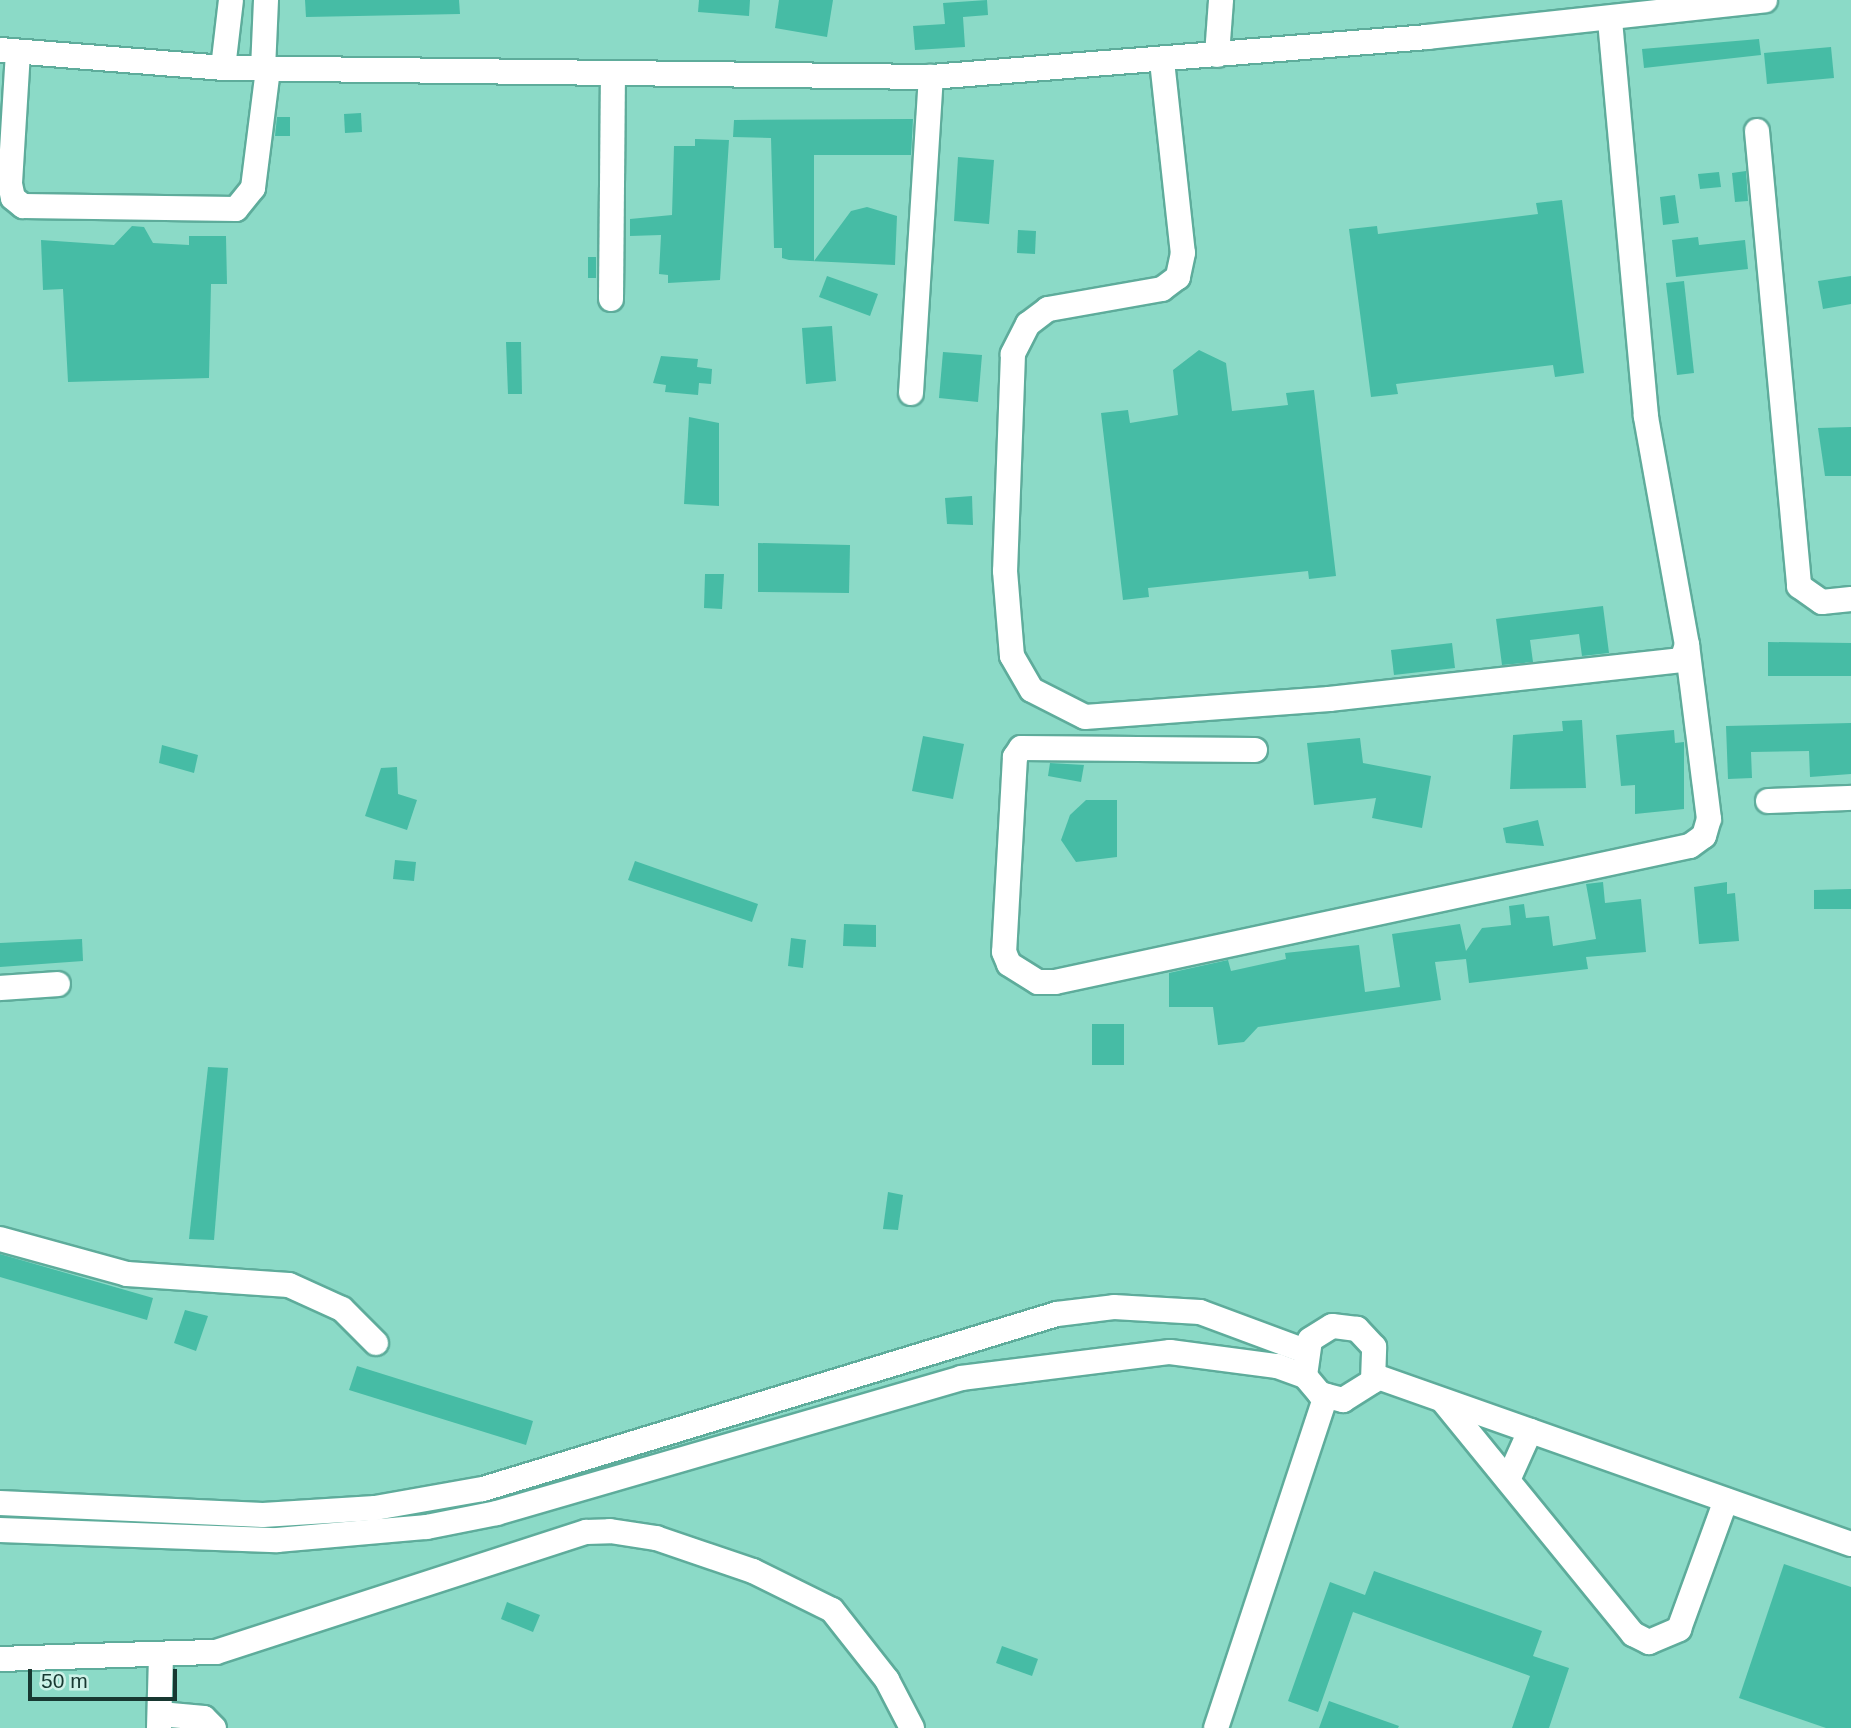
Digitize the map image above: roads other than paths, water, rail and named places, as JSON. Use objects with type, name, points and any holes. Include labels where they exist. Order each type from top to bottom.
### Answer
[{"type":"street","points":[[223,68],[231,0]]},
{"type":"street","points":[[266,0],[265,69],[253,188],[236,209],[23,206],[13,198],[10,184],[9,51],[223,68],[265,69],[613,74],[930,78],[1162,61],[1610,19],[1721,3],[1765,0]]},
{"type":"street","points":[[1217,55],[1221,0]]},
{"type":"street","points":[[1255,750],[1021,748],[1015,757],[1004,952],[1009,964],[1038,982],[1055,982],[1690,846],[1704,836],[1709,819],[1687,645],[1646,416],[1610,19]]},
{"type":"street","points":[[1162,61],[1182,253],[1178,277],[1162,289],[1048,309],[1028,324],[1013,354],[1005,571],[1012,656],[1032,690],[1069,712],[1101,719],[1677,663],[1687,645]]},
{"type":"street","points":[[611,299],[613,74]]},
{"type":"street","points":[[911,393],[930,78]]},
{"type":"street","points":[[1757,131],[1799,586],[1822,602],[1851,599]]},
{"type":"street","points":[[1768,801],[1851,798]]},
{"type":"street","points":[[0,988],[58,984]]},
{"type":"street","points":[[0,1239],[127,1274],[289,1285],[342,1309],[376,1343]]},
{"type":"street","points":[[0,1503],[262,1515],[375,1508],[470,1492],[1057,1314],[1114,1307],[1200,1312],[1305,1351]]},
{"type":"street","points":[[0,1530],[277,1540],[428,1527],[510,1509],[961,1378],[1133,1352],[1277,1366],[1305,1376],[1326,1396],[1355,1397],[1375,1376],[1374,1347],[1357,1329],[1332,1326],[1305,1351],[1305,1376]]},
{"type":"street","points":[[1375,1376],[1851,1544]]},
{"type":"street","points":[[1216,1728],[1326,1396]]},
{"type":"street","points":[[1443,1400],[1633,1634],[1649,1642],[1679,1629],[1726,1500]]},
{"type":"street","points":[[1507,1480],[1530,1431]]},
{"type":"street","points":[[0,1659],[161,1656],[216,1652],[586,1532],[632,1533],[776,1580],[832,1610],[880,1670],[912,1728]]},
{"type":"street","points":[[161,1656],[160,1721],[204,1718],[214,1728]]}]
